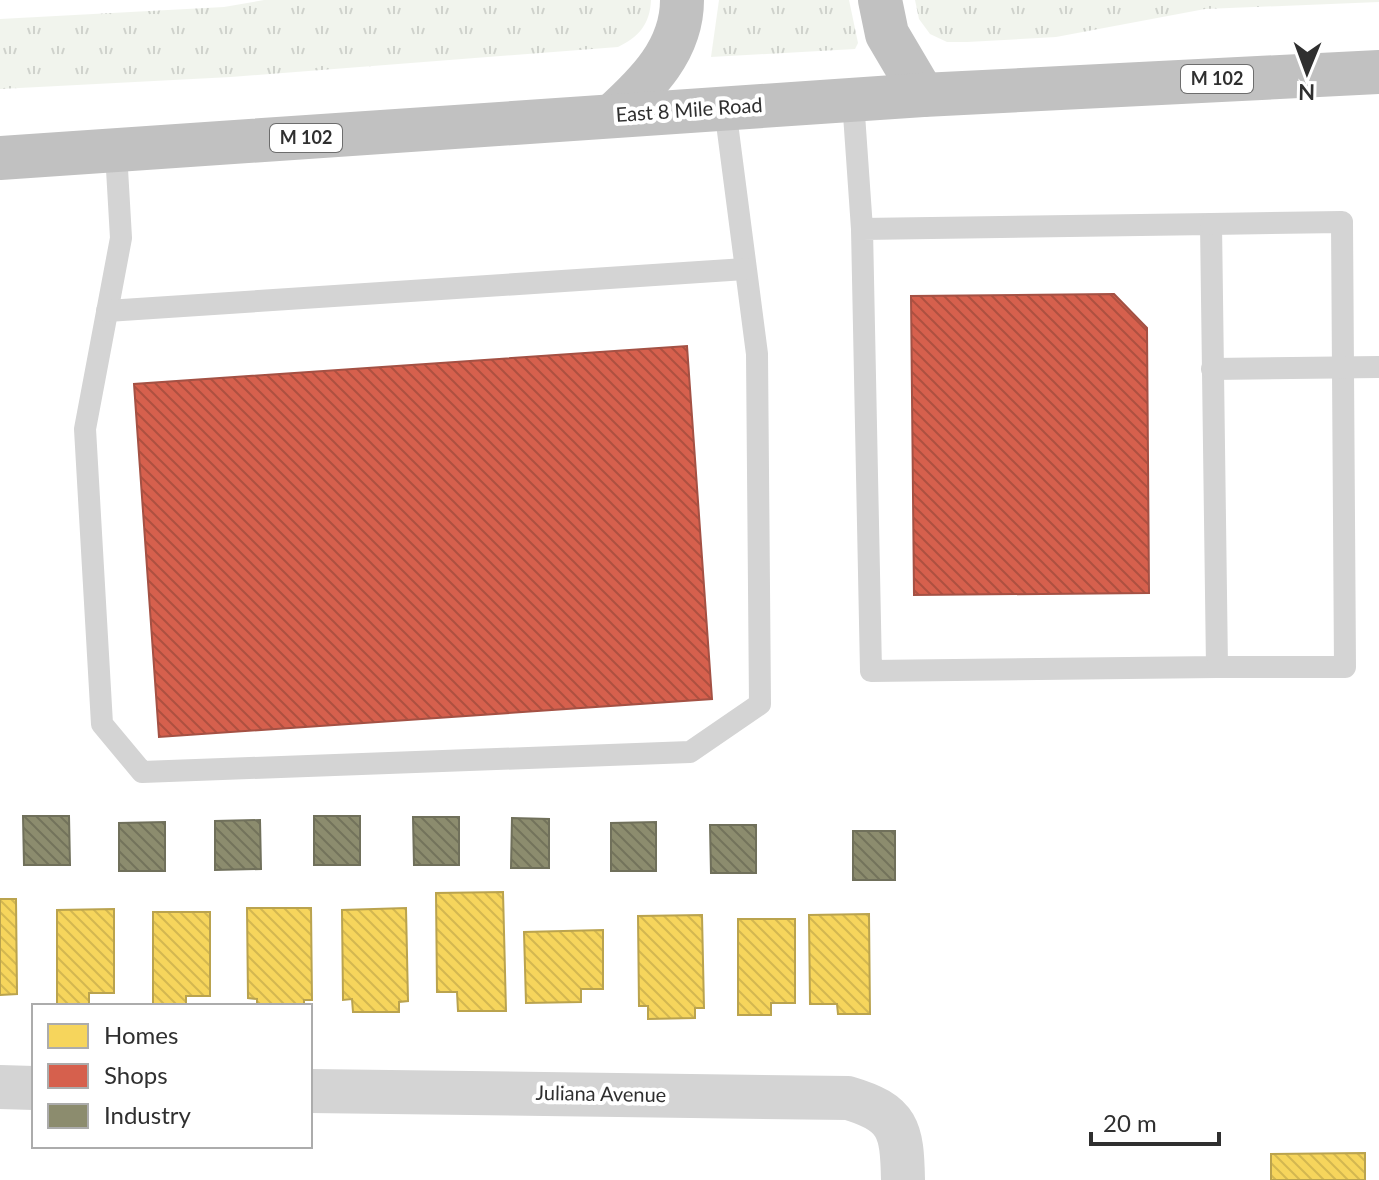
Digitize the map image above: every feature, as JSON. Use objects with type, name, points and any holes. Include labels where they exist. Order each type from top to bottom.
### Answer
[{"type":"highway","points":[[613,115],[650,81],[671,46],[682,17],[682,0]]},
{"type":"highway","points":[[880,0],[887,34],[923,95]]},
{"type":"highway","name":"East 8 Mile Road","points":[[0,158],[923,95],[1379,72]]},
{"type":"street","points":[[0,1087],[32,1088]]},
{"type":"street","name":"Juliana Avenue","points":[[312,1091],[834,1097],[871,1105],[889,1114],[900,1138],[903,1180]]},
{"type":"lane","points":[[853,100],[862,229],[871,671],[1345,667],[1342,222],[862,229]]},
{"type":"lane","points":[[116,152],[121,238],[85,429],[102,724],[142,772],[690,752],[760,704],[757,354],[725,108]]},
{"type":"lane","points":[[1211,224],[1217,667]]},
{"type":"lane","points":[[107,311],[745,269]]},
{"type":"lane","points":[[1212,369],[1379,367]]},
{"type":"green space","points":[[264,0],[651,0],[642,29],[618,47],[231,77],[0,89],[0,19],[224,7]]},
{"type":"green space","points":[[719,0],[849,0],[858,43],[855,49],[711,57]]},
{"type":"green space","points":[[915,0],[1379,2],[1205,9],[1056,37],[947,42],[930,34],[919,19]]},
{"type":"building: Homes","points":[[503,892],[506,1011],[458,1011],[457,992],[437,992],[436,893]]},
{"type":"building: Homes","points":[[0,899],[16,899],[17,994],[0,995]]},
{"type":"building: Homes","points":[[247,908],[311,908],[312,1000],[304,1000],[304,1004],[257,1004],[257,999],[248,998]]},
{"type":"building: Homes","points":[[406,908],[408,1001],[399,1002],[399,1012],[353,1012],[352,999],[343,1000],[342,910]]},
{"type":"building: Homes","points":[[114,909],[114,993],[89,993],[89,1004],[57,1004],[57,910]]},
{"type":"building: Homes","points":[[153,912],[210,912],[210,996],[186,996],[186,1004],[153,1004]]},
{"type":"building: Homes","points":[[869,914],[870,1014],[838,1014],[837,1004],[810,1004],[809,915]]},
{"type":"building: Homes","points":[[702,915],[704,1008],[695,1008],[695,1018],[648,1019],[648,1006],[639,1006],[638,916]]},
{"type":"building: Homes","points":[[738,919],[795,919],[795,1003],[771,1003],[771,1015],[738,1015]]},
{"type":"building: Homes","points":[[603,930],[603,989],[581,989],[581,1002],[526,1003],[524,932]]},
{"type":"building: Homes","points":[[1365,1153],[1365,1180],[1271,1180],[1271,1154]]},
{"type":"building: Shops","points":[[1114,294],[1147,328],[1149,593],[914,595],[911,296]]},
{"type":"building: Shops","points":[[687,346],[712,699],[159,737],[134,384]]},
{"type":"building: Industry","points":[[23,816],[69,816],[70,865],[24,865]]},
{"type":"building: Industry","points":[[314,816],[360,816],[360,865],[314,865]]},
{"type":"building: Industry","points":[[413,817],[459,817],[459,865],[414,865]]},
{"type":"building: Industry","points":[[512,818],[549,819],[549,868],[511,868]]},
{"type":"building: Industry","points":[[260,820],[261,869],[215,870],[215,821]]},
{"type":"building: Industry","points":[[165,822],[165,871],[119,871],[119,823]]},
{"type":"building: Industry","points":[[656,822],[656,871],[611,871],[611,823]]},
{"type":"building: Industry","points":[[710,825],[756,825],[756,873],[711,873]]},
{"type":"building: Industry","points":[[853,831],[895,831],[895,880],[853,880]]}]
